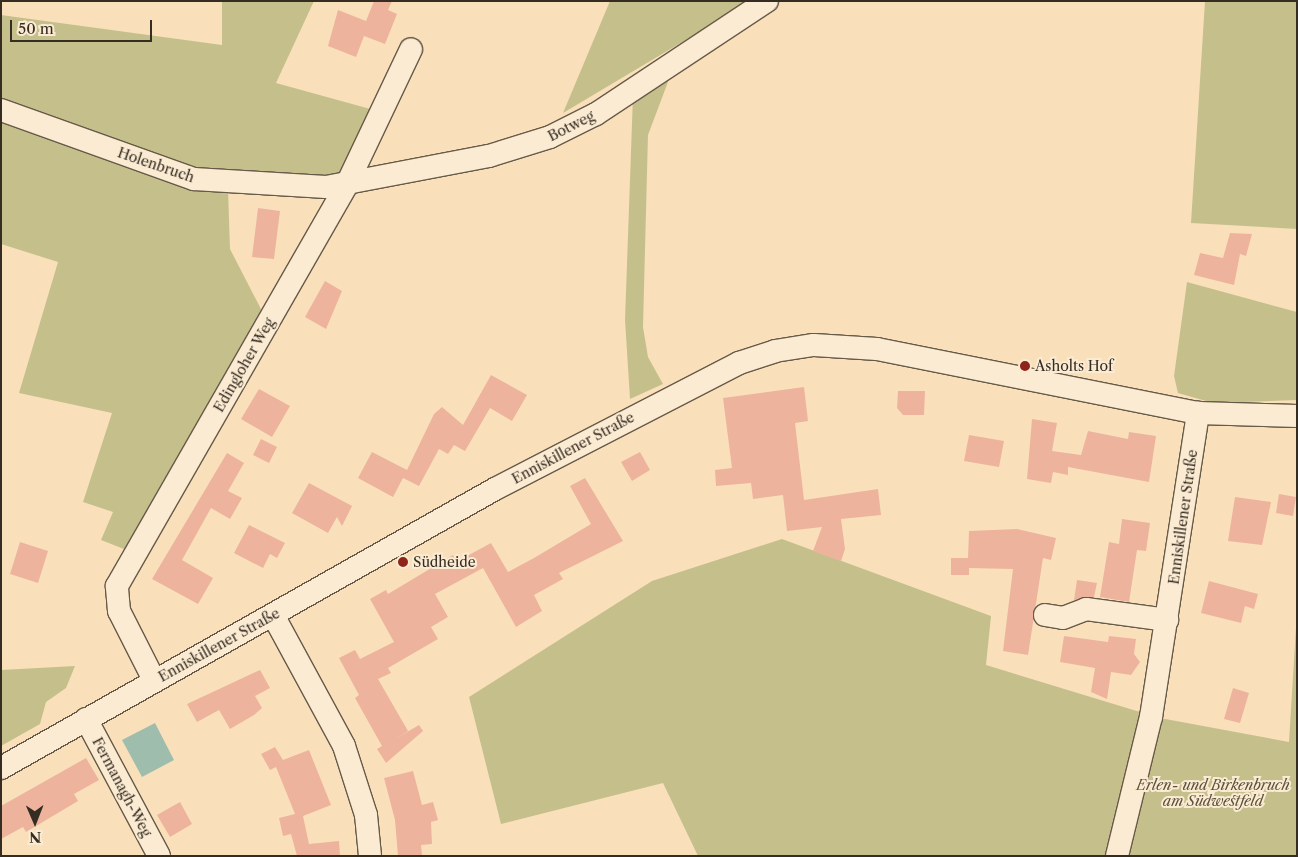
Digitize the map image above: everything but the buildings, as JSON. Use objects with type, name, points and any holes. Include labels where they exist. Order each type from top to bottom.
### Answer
[{"type":"street","name":"Botweg","points":[[347,184],[489,156],[550,138],[596,114],[767,1]]},
{"type":"street","name":"Edingloher Weg","points":[[154,680],[119,611],[117,586],[347,184],[411,49]]},
{"type":"street","name":"Holenbruch","points":[[1,110],[194,180],[312,188],[347,184]]},
{"type":"street","name":"Enniskillener Straße","points":[[1,768],[154,680],[636,414],[739,363],[775,351],[814,345],[877,349],[1198,414],[1297,416]]},
{"type":"street","name":"Enniskillener Straße","points":[[1117,856],[1151,717],[1198,414]]},
{"type":"street","points":[[1045,615],[1063,618],[1086,609],[1167,620]]},
{"type":"street","points":[[273,615],[344,746],[366,815],[370,856]]},
{"type":"street","name":"Fermanagh-Weg","points":[[86,719],[159,856]]},
{"type":"green space","points":[[222,1],[314,1],[276,83],[374,110],[342,175],[329,178],[194,169],[1,100],[1,15],[222,45]]},
{"type":"green space","points":[[610,1],[751,1],[563,113]]},
{"type":"green space","points":[[1205,1],[1297,1],[1297,229],[1191,223]]},
{"type":"green space","points":[[671,74],[648,135],[643,327],[648,357],[663,384],[630,399],[625,320],[633,95]]},
{"type":"green space","points":[[1,118],[228,189],[230,249],[263,313],[129,551],[101,540],[113,512],[83,502],[112,413],[19,393],[58,262],[1,244]]},
{"type":"green space","points":[[1187,282],[1297,312],[1297,400],[1213,403],[1178,393],[1174,376]]},
{"type":"green space","points":[[782,539],[991,616],[986,665],[1140,712],[1107,856],[698,856],[663,783],[501,824],[469,697],[652,581]]},
{"type":"green space","name":"Erlen- und Birkenbruch am Südwestfeld","points":[[1297,611],[1297,856],[1128,856],[1160,718],[1289,742]]},
{"type":"green space","points":[[75,666],[66,688],[46,702],[40,724],[1,746],[1,670]]},
{"type":"shaded area","points":[[155,723],[174,760],[142,777],[122,740]]},
{"type":"place","name":"Asholts Hof","points":[[1025,366]]},
{"type":"place","name":"Südheide","points":[[403,562]]}]
